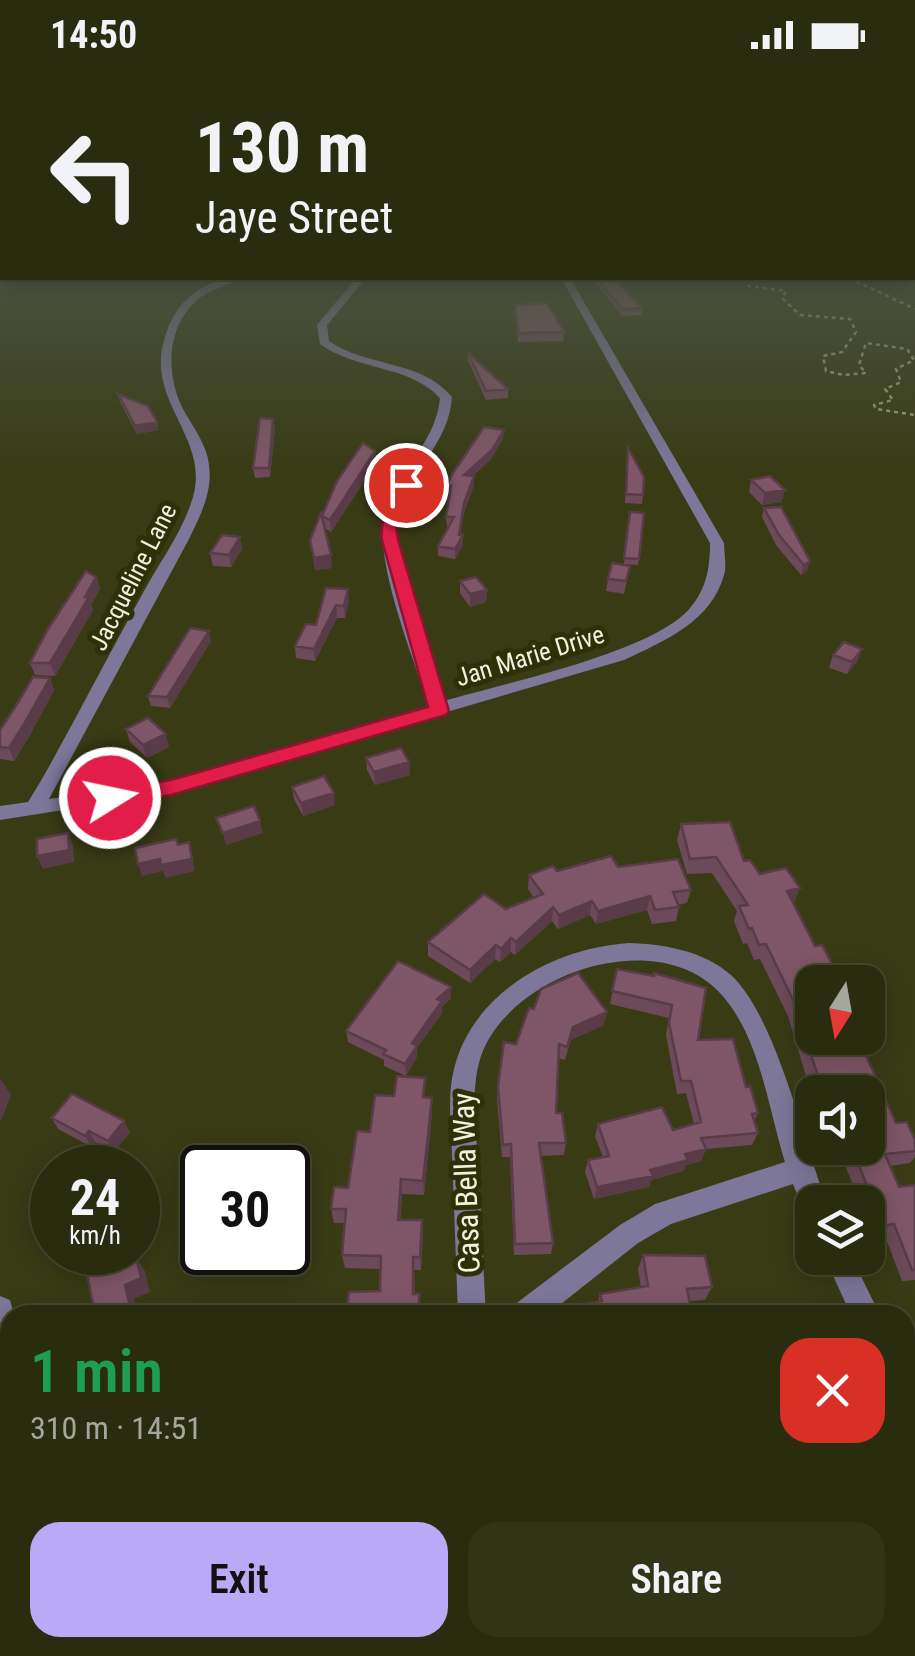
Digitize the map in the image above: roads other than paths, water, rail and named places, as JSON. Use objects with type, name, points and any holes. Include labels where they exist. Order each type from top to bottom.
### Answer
[{"type":"street","name":"Jacqueline Lane","points":[[35,806],[182,536],[203,484],[200,457],[166,386],[165,353],[175,322]]},
{"type":"street","points":[[325,322],[324,342],[349,355],[425,379],[446,398],[442,419],[388,525],[439,711]]},
{"type":"street","name":"Jan Marie Drive","points":[[0,813],[171,788],[439,711],[588,667],[644,646],[696,612],[716,574],[718,543],[591,322]]},
{"type":"street","name":"Casa Bella Way","points":[[472,1305],[462,1089],[465,1059],[500,1008],[528,985],[565,966],[629,950],[670,956],[703,968],[730,988],[749,1020],[805,1185]]},
{"type":"street","points":[[537,1305],[629,1234],[664,1214],[798,1170]]},
{"type":"street","points":[[846,1275],[861,1305]]}]
